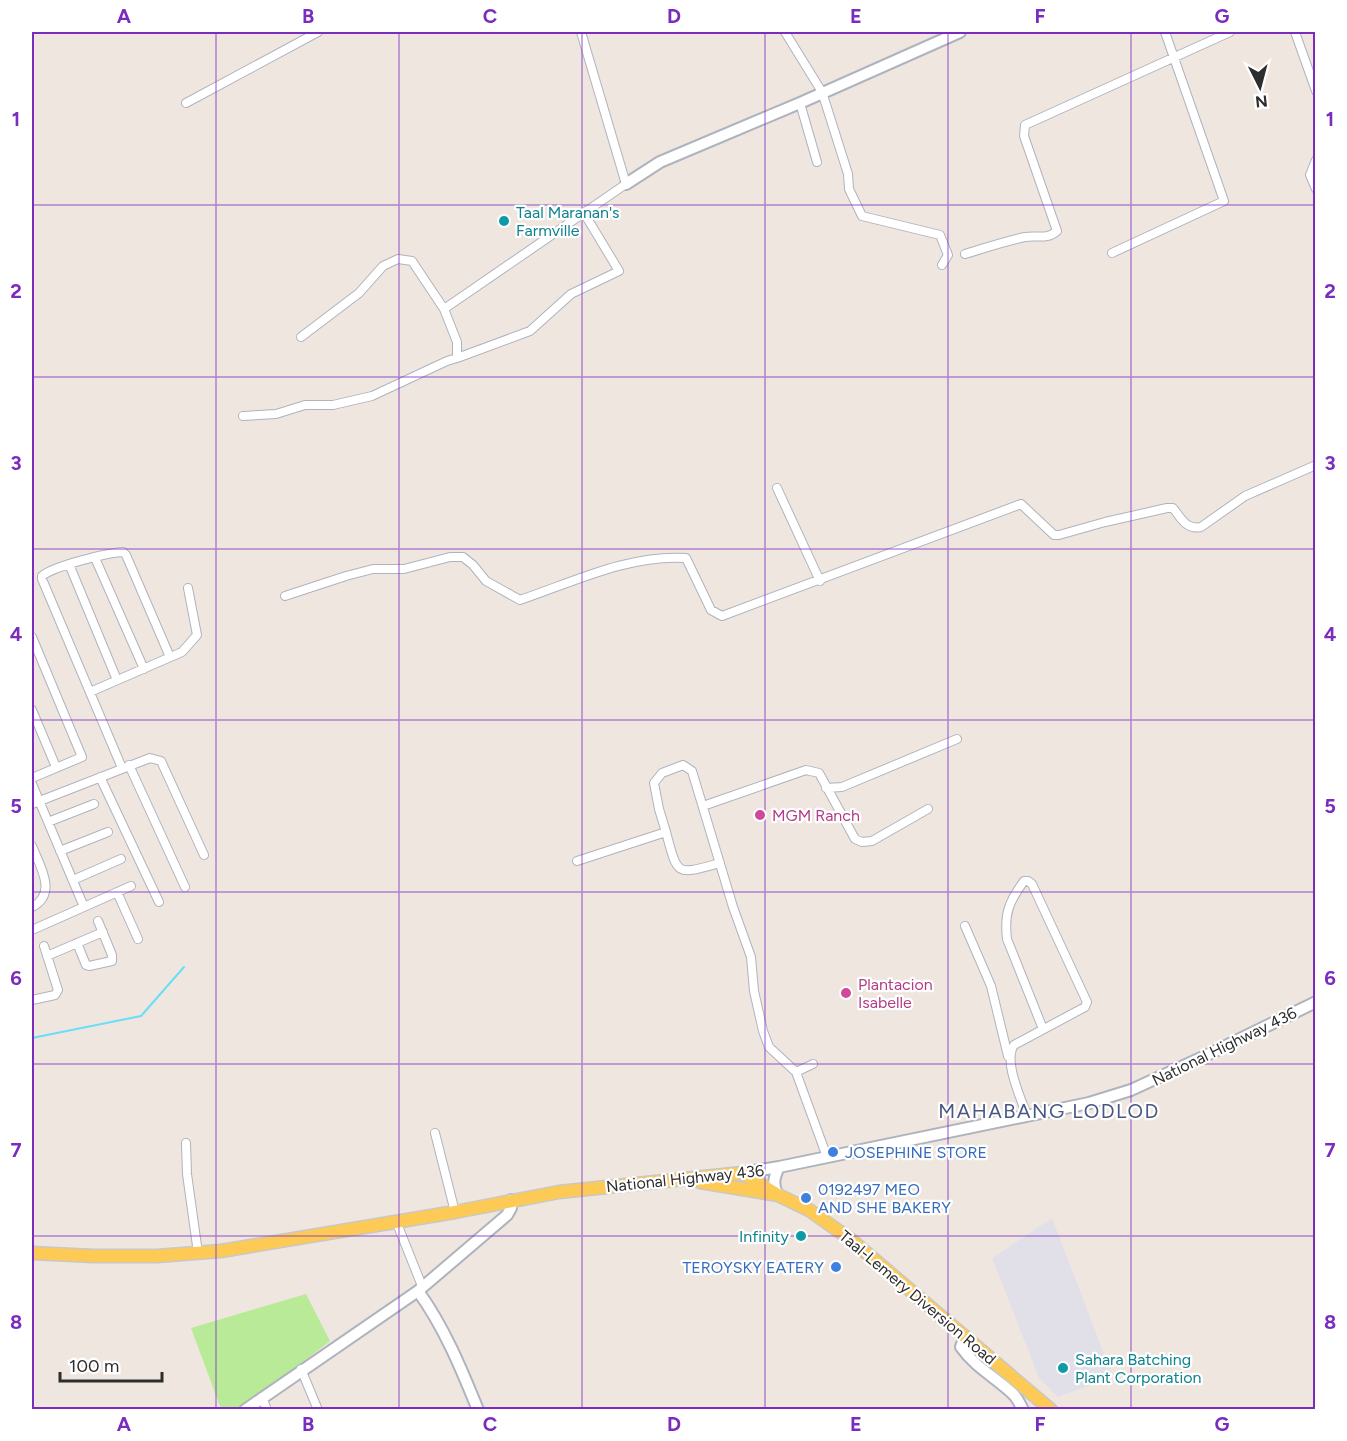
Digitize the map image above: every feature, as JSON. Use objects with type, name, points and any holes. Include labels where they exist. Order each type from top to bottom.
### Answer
[{"type":"main road","name":"National Highway 436","points":[[32,1253],[93,1256],[198,1253],[256,1246],[559,1192],[742,1173]]},
{"type":"main road","name":"Taal-Lemery Diversion Road","points":[[742,1173],[778,1195],[809,1210],[850,1239],[1051,1410]]},
{"type":"main road","name":"Taal-Lemery Diversion Road","points":[[685,1179],[778,1195]]},
{"type":"street","points":[[186,103],[318,32]]},
{"type":"street","points":[[581,32],[626,184]]},
{"type":"street","points":[[785,32],[822,92],[848,174],[849,189],[862,216],[940,235],[948,255],[942,265]]},
{"type":"street","points":[[444,309],[660,162],[960,32]]},
{"type":"street","points":[[1112,253],[1224,201],[1165,32]]},
{"type":"street","points":[[965,254],[1026,237],[1052,235],[1057,231],[1024,136],[1025,125],[1230,32]]},
{"type":"street","points":[[1295,32],[1316,91]]},
{"type":"street","points":[[800,103],[817,162]]},
{"type":"street","points":[[1316,160],[1310,175],[1316,189]]},
{"type":"street","points":[[243,416],[276,414],[305,405],[333,405],[372,396],[447,361],[530,331],[571,294],[619,271],[584,213]]},
{"type":"street","points":[[301,337],[359,293],[383,266],[398,258],[412,261],[444,309],[457,342],[457,358]]},
{"type":"street","points":[[285,596],[373,569],[404,569],[450,557],[463,557],[486,581],[520,600],[611,569],[668,557],[686,558],[711,610],[722,616],[1022,504],[1054,535],[1059,536],[1167,507],[1173,508],[1186,525],[1194,529],[1201,527],[1245,496],[1316,465]]},
{"type":"street","points":[[777,488],[820,581]]},
{"type":"street","points":[[170,657],[126,555],[119,552],[69,564],[46,572],[42,576],[90,692],[185,887]]},
{"type":"street","points":[[94,558],[144,669]]},
{"type":"street","points":[[69,564],[117,680]]},
{"type":"street","points":[[90,692],[182,652],[197,635],[188,588]]},
{"type":"street","points":[[32,637],[82,757],[32,778]]},
{"type":"street","points":[[32,710],[56,768]]},
{"type":"street","points":[[826,788],[842,787],[957,739]]},
{"type":"street","points":[[35,802],[150,758],[161,761],[204,855]]},
{"type":"street","points":[[720,863],[688,872],[680,869],[674,861],[654,783],[662,773],[683,765],[692,771],[751,957],[754,991],[769,1047],[796,1072],[826,1157]]},
{"type":"street","points":[[703,806],[806,770],[819,773],[855,839],[862,842],[872,841],[928,808]]},
{"type":"street","points":[[100,777],[159,902]]},
{"type":"street","points":[[32,784],[35,802],[48,822],[84,907]]},
{"type":"street","points":[[48,822],[94,804]]},
{"type":"street","points":[[60,851],[108,832]]},
{"type":"street","points":[[577,861],[666,832]]},
{"type":"street","points":[[32,846],[47,885],[44,896],[38,904],[32,907]]},
{"type":"street","points":[[73,880],[121,859]]},
{"type":"street","points":[[1009,1060],[1014,1045],[1085,1007],[1087,1002],[1032,884],[1028,880],[1024,881],[1010,901],[1005,924],[1007,939],[1043,1029]]},
{"type":"street","points":[[32,930],[131,886]]},
{"type":"street","points":[[117,892],[138,939]]},
{"type":"street","points":[[77,943],[86,965],[111,961],[112,955],[98,921]]},
{"type":"street","points":[[965,926],[991,986],[1009,1060],[1027,1116]]},
{"type":"street","points":[[48,956],[103,932]]},
{"type":"street","points":[[32,1000],[57,993],[57,984],[44,946]]},
{"type":"street","name":"National Highway 436","points":[[742,1173],[1089,1103],[1131,1090],[1316,1002]]},
{"type":"street","points":[[796,1072],[813,1064]]},
{"type":"street","points":[[435,1133],[455,1212]]},
{"type":"street","points":[[186,1143],[187,1174],[198,1253]]},
{"type":"street","points":[[778,1167],[774,1188],[778,1195]]},
{"type":"street","points":[[245,1410],[420,1288],[507,1215],[511,1208],[511,1200]]},
{"type":"street","points":[[396,1221],[420,1288],[450,1346],[477,1410]]},
{"type":"street","points":[[965,1336],[961,1347],[967,1355],[982,1370],[1014,1394],[1023,1410]]},
{"type":"street","points":[[301,1369],[318,1410]]},
{"type":"street","points":[[261,1397],[267,1410]]},
{"type":"shaded area","points":[[1052,1218],[1113,1377],[1058,1397],[1039,1378],[992,1258]]},
{"type":"green space","points":[[306,1294],[330,1341],[242,1409],[221,1409],[191,1328]]},
{"type":"waterway","points":[[32,1038],[141,1016],[184,967]]},
{"type":"place","name":"Taal Maranan's Farmville","points":[[504,221]]},
{"type":"place","name":"MGM Ranch","points":[[760,815]]},
{"type":"place","name":"Plantacion Isabelle","points":[[846,993]]},
{"type":"place","name":"JOSEPHINE STORE","points":[[833,1152]]},
{"type":"place","name":"0192497 MEO AND SHE BAKERY","points":[[806,1198]]},
{"type":"place","name":"Infinity","points":[[801,1236]]},
{"type":"place","name":"TEROYSKY EATERY","points":[[836,1267]]},
{"type":"place","name":"Sahara Batching Plant Corporation","points":[[1063,1368]]},
{"type":"district","name":"MAHABANG LODLOD","points":[[1049,1111]]}]
